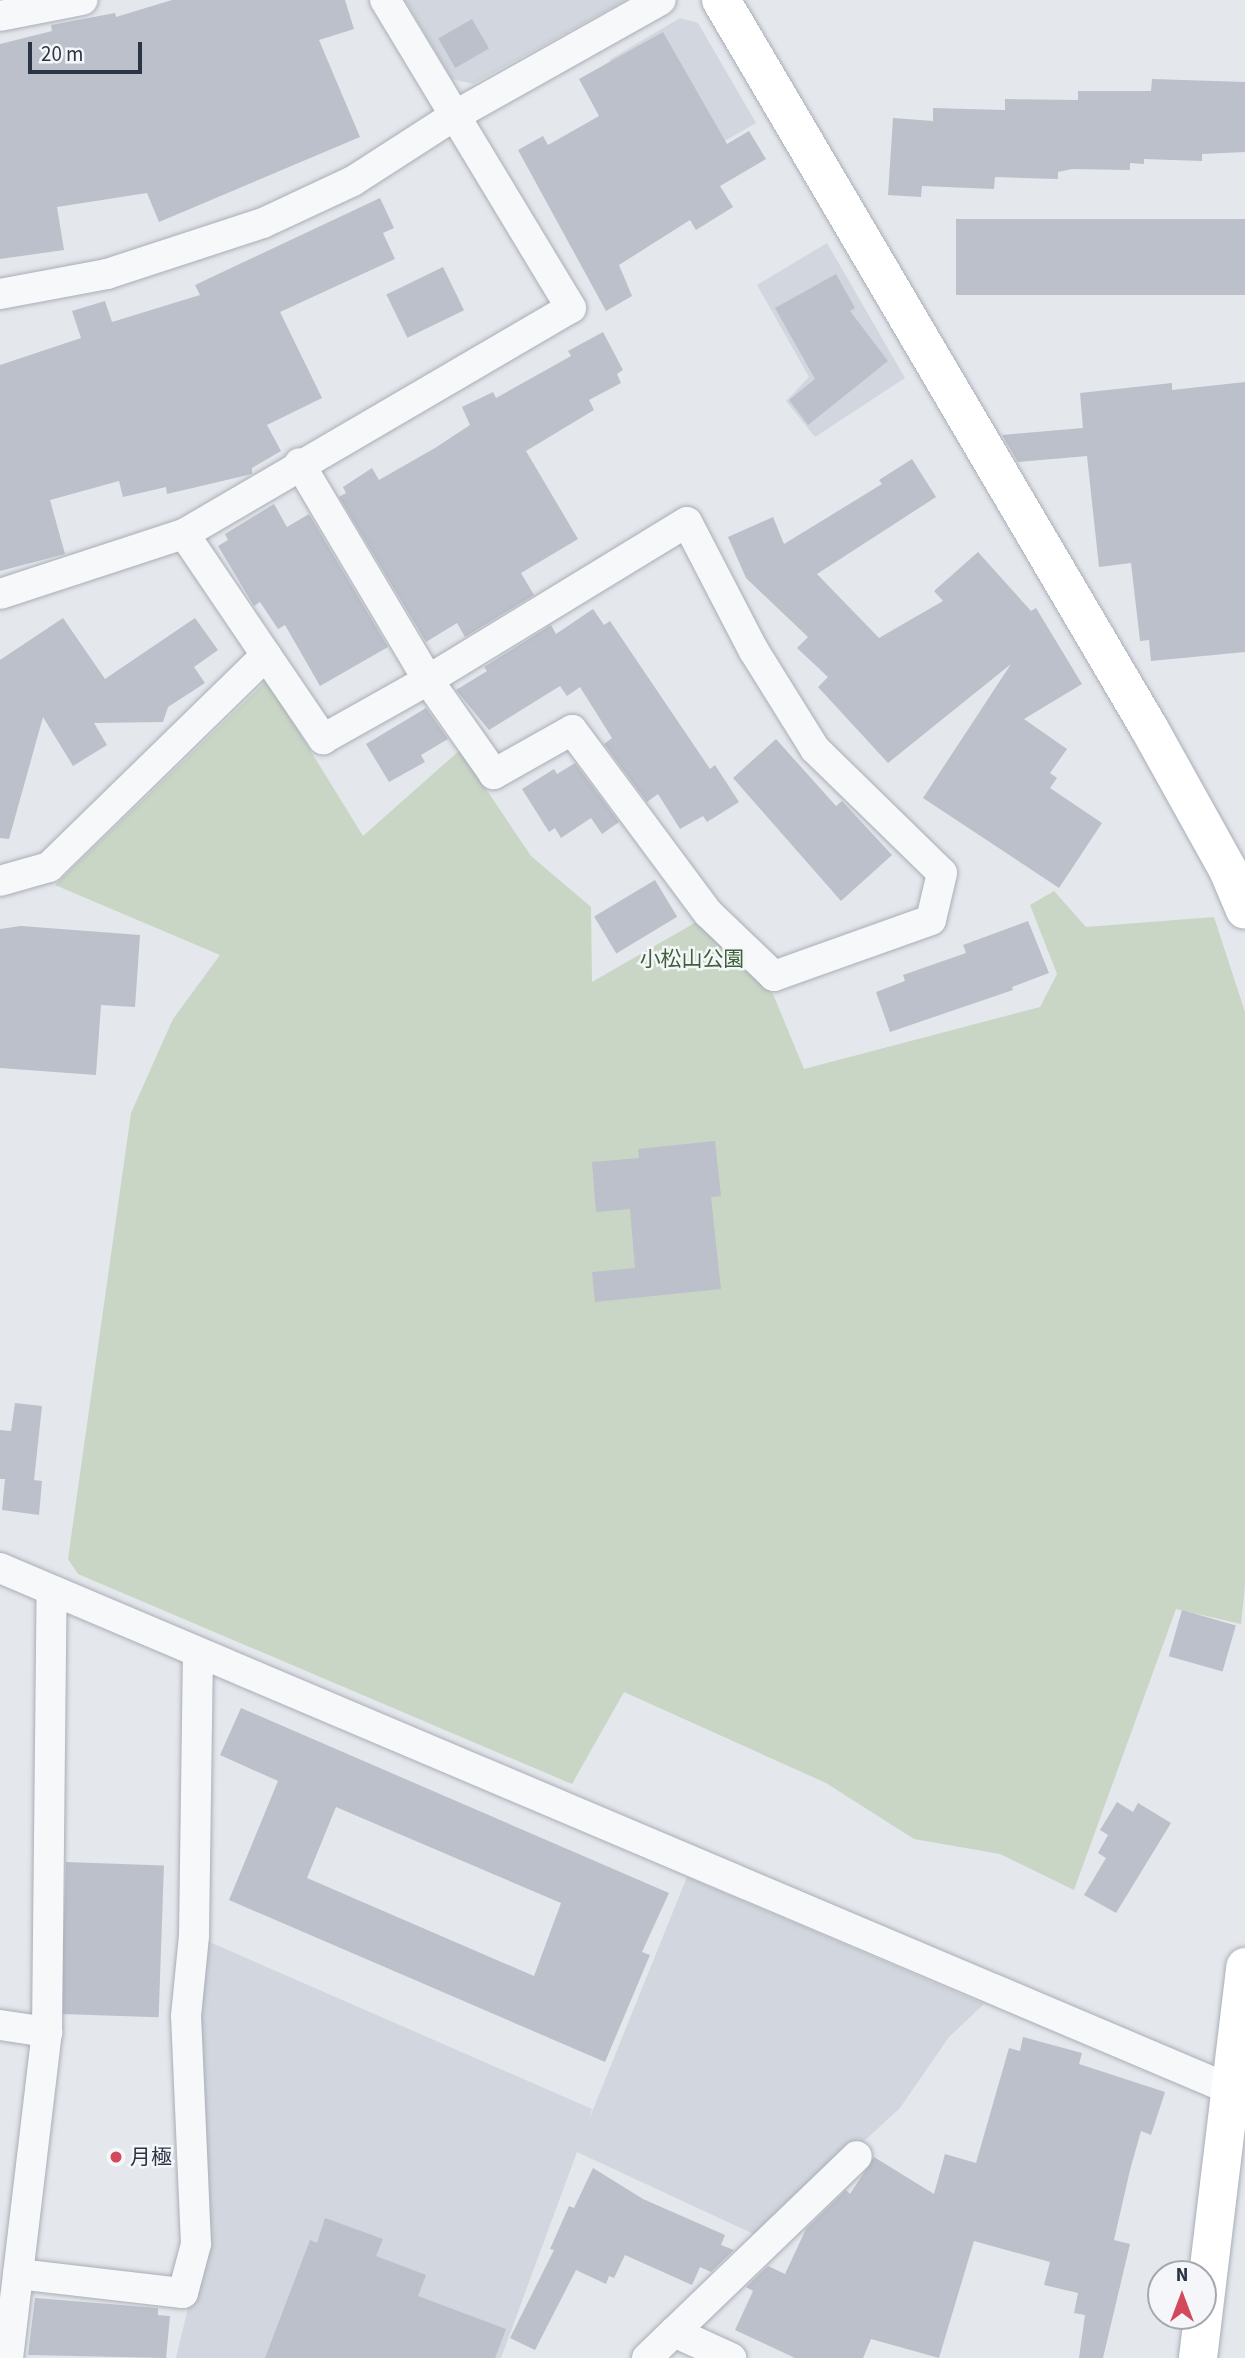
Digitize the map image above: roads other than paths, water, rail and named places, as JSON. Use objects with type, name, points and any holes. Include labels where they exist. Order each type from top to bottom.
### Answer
[{"type":"street","points":[[0,16],[82,0]]},
{"type":"street","points":[[0,594],[184,534],[299,463],[571,308],[386,0]]},
{"type":"street","points":[[0,294],[107,274],[263,223],[353,181],[454,116],[661,0]]},
{"type":"street","points":[[721,0],[1149,728],[1228,870],[1245,910]]},
{"type":"street","points":[[184,534],[324,739],[428,680],[687,522],[754,651],[815,749],[942,873],[931,920],[774,976],[708,913],[572,730],[495,774],[428,680],[299,463]]},
{"type":"street","points":[[0,881],[49,867],[266,654]]},
{"type":"street","points":[[0,1569],[198,1656],[1229,2090]]},
{"type":"street","points":[[8,2358],[47,2032],[52,1591]]},
{"type":"street","points":[[18,2274],[183,2293],[196,2244],[186,2015],[194,1936],[198,1656]]},
{"type":"street","points":[[1198,2358],[1245,1967]]},
{"type":"street","points":[[0,2025],[47,2032]]},
{"type":"street","points":[[647,2358],[856,2156]]},
{"type":"street","points":[[674,2332],[731,2358]]},
{"type":"place","name":"月極","points":[[116,2157]]},
{"type":"park label","name":"小松山公園","points":[[692,959]]}]
